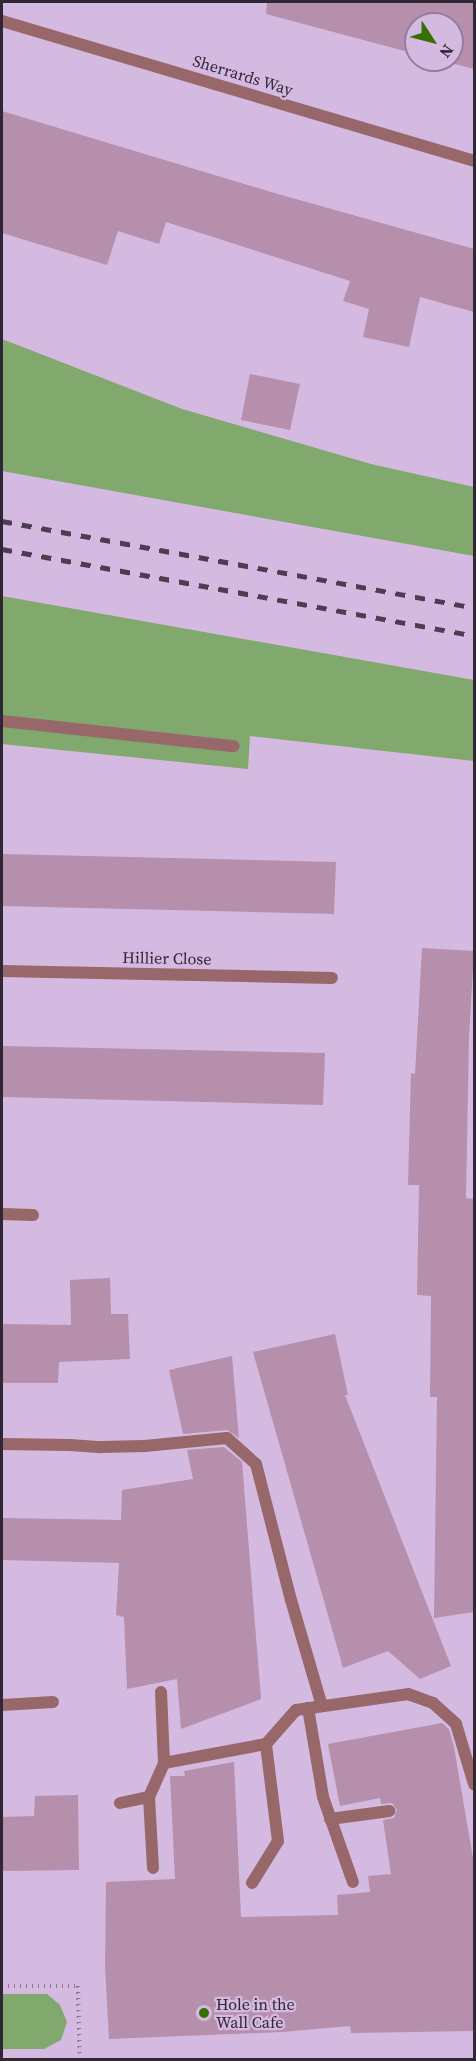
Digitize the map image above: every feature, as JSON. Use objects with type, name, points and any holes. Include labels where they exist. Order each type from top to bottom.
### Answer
[{"type":"street","name":"Sherrards Way","points":[[2,21],[474,161]]},
{"type":"street","points":[[2,722],[234,746]]},
{"type":"street","name":"Hillier Close","points":[[2,970],[332,978]]},
{"type":"street","points":[[2,1214],[33,1215]]},
{"type":"street","points":[[2,1444],[145,1446],[227,1438],[256,1464],[291,1600],[322,1706]]},
{"type":"street","points":[[153,1868],[149,1797],[164,1763],[161,1692]]},
{"type":"street","points":[[164,1763],[266,1744],[296,1710],[408,1694],[433,1703],[456,1725],[474,1784]]},
{"type":"street","points":[[2,1705],[53,1702]]},
{"type":"street","points":[[308,1708],[323,1797],[353,1882]]},
{"type":"street","points":[[252,1882],[278,1841],[266,1744]]},
{"type":"street","points":[[120,1803],[149,1797]]},
{"type":"street","points":[[330,1819],[389,1811]]},
{"type":"path","points":[[2,1986],[78,1986],[80,2060]]},
{"type":"green space","points":[[2,339],[182,409],[371,464],[474,487],[474,556],[2,471]]},
{"type":"green space","points":[[2,596],[474,680],[474,761],[250,736],[248,769],[2,744]]},
{"type":"green space","points":[[2,1994],[47,1994],[60,2005],[67,2022],[61,2040],[44,2049],[2,2049]]},
{"type":"building","points":[[267,2],[474,2],[474,69],[464,66],[464,12],[404,12],[404,51],[266,14]]},
{"type":"building","points":[[2,111],[278,194],[474,249],[474,312],[420,297],[409,347],[363,337],[369,309],[343,301],[350,281],[166,222],[159,244],[118,231],[107,265],[2,233]]},
{"type":"building","points":[[250,374],[300,384],[290,430],[241,420]]},
{"type":"building","points":[[2,854],[336,862],[334,914],[2,906]]},
{"type":"building","points":[[422,948],[474,951],[469,1037],[466,1198],[474,1199],[474,1612],[434,1618],[437,1397],[430,1397],[431,1296],[417,1295],[419,1185],[408,1185],[411,1073],[415,1074]]},
{"type":"building","points":[[2,1046],[325,1053],[323,1105],[2,1097]]},
{"type":"building","points":[[110,1278],[111,1314],[128,1314],[130,1359],[59,1362],[58,1383],[2,1383],[2,1324],[71,1325],[70,1280]]},
{"type":"building","points":[[335,1334],[348,1395],[345,1395],[451,1666],[420,1679],[388,1651],[343,1668],[253,1352]]},
{"type":"building","points":[[232,1356],[239,1438],[227,1430],[183,1434],[169,1370]]},
{"type":"building","points":[[224,1447],[242,1462],[261,1699],[181,1729],[177,1679],[127,1689],[124,1617],[116,1615],[119,1563],[2,1560],[2,1518],[121,1520],[122,1490],[193,1479],[187,1450]]},
{"type":"building","points":[[442,1723],[449,1729],[454,1747],[474,1864],[473,2031],[351,2033],[350,2026],[282,2032],[109,2039],[105,1967],[106,1882],[175,1879],[170,1776],[185,1776],[184,1771],[234,1762],[241,1917],[338,1915],[337,1895],[370,1892],[368,1876],[391,1874],[383,1820],[394,1818],[397,1810],[392,1803],[381,1804],[380,1798],[340,1806],[328,1744]]},
{"type":"building","points":[[78,1795],[79,1870],[2,1871],[2,1817],[34,1816],[35,1796]]},
{"type":"railway","points":[[2,521],[474,608]]},
{"type":"railway","points":[[2,549],[474,636]]},
{"type":"place","name":"Hole in the Wall Cafe","points":[[204,2013]]}]
